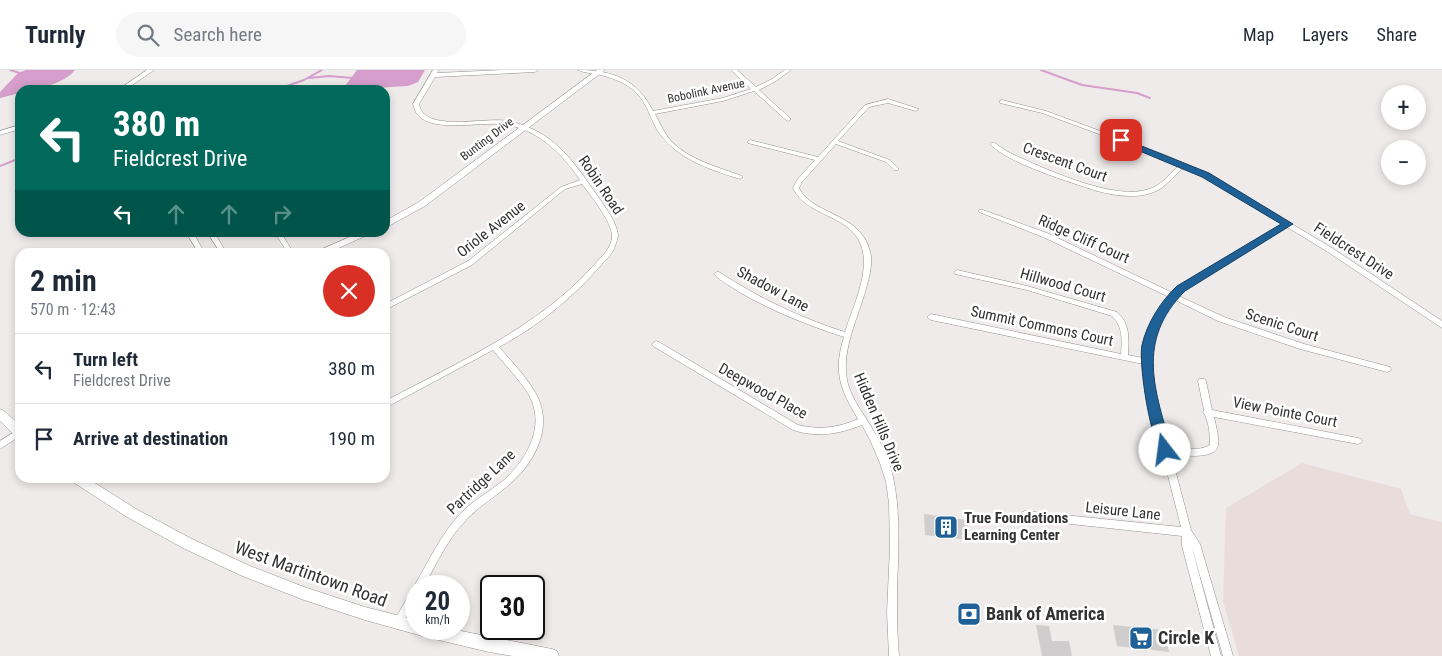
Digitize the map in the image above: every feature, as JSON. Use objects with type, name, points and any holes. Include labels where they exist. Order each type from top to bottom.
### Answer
[{"type":"main road","points":[[0,414],[15,428]]},
{"type":"main road","name":"West Martintown Road","points":[[85,483],[146,522],[220,560],[300,594],[397,624],[468,641],[548,656]]},
{"type":"street","points":[[128,85],[151,70]]},
{"type":"street","points":[[434,72],[535,70]]},
{"type":"street","points":[[581,70],[599,72],[632,87],[645,99],[667,139],[680,151],[740,176]]},
{"type":"street","points":[[734,70],[788,120]]},
{"type":"street","name":"Bobolink Avenue","points":[[651,112],[755,91],[771,83],[788,70]]},
{"type":"street","name":"Robin Road","points":[[390,402],[494,346],[552,308],[591,273],[611,250],[615,236],[612,222],[584,181],[558,148],[541,136],[496,121],[444,123],[423,118],[418,112],[416,104],[434,72]]},
{"type":"street","name":"Bunting Drive","points":[[390,222],[422,204],[599,72]]},
{"type":"street","name":"Hidden Hills Drive","points":[[894,656],[891,604],[894,525],[892,493],[884,461],[847,392],[843,375],[847,335],[867,268],[868,256],[862,240],[854,229],[830,212],[807,203],[798,195],[796,188],[799,181],[865,108],[873,103],[892,101],[916,109]]},
{"type":"street","name":"Fieldcrest Drive","points":[[1002,102],[1035,109],[1183,164],[1227,187],[1288,224],[1377,280],[1442,326]]},
{"type":"street","points":[[0,133],[15,128]]},
{"type":"street","points":[[750,142],[819,159]]},
{"type":"street","points":[[834,142],[888,160],[896,169]]},
{"type":"street","name":"Crescent Court","points":[[993,144],[1008,155],[1095,188],[1119,194],[1141,193],[1153,190],[1183,164]]},
{"type":"street","name":"Oriole Avenue","points":[[390,304],[470,263],[491,248],[563,188],[584,181]]},
{"type":"street","name":"Ridge Cliff Court","points":[[981,211],[1045,235],[1174,295]]},
{"type":"street","points":[[1216,656],[1186,546],[1187,532],[1152,398],[1146,362],[1151,333],[1174,295],[1200,276],[1288,224]]},
{"type":"street","points":[[192,237],[199,248]]},
{"type":"street","points":[[213,237],[220,248]]},
{"type":"street","points":[[281,237],[288,248]]},
{"type":"street","points":[[332,248],[358,237]]},
{"type":"street","name":"Hillwood Court","points":[[958,272],[1027,288],[1114,314],[1122,321],[1125,328],[1124,357]]},
{"type":"street","name":"Shadow Lane","points":[[717,274],[779,311],[802,321],[847,335]]},
{"type":"street","name":"Scenic Court","points":[[1174,295],[1209,314],[1239,326],[1303,347],[1387,369]]},
{"type":"street","name":"Summit Commons Court","points":[[931,317],[1146,362]]},
{"type":"street","name":"Deepwood Place","points":[[656,344],[796,428],[816,432],[830,432],[863,421]]},
{"type":"street","name":"Partridge Lane","points":[[426,575],[455,526],[469,512],[514,476],[527,460],[537,438],[539,412],[532,395],[494,346]]},
{"type":"street","points":[[1165,450],[1200,452],[1214,447],[1202,381]]},
{"type":"street","name":"View Pointe Court","points":[[1207,412],[1358,440]]},
{"type":"street","points":[[0,446],[15,436]]},
{"type":"street","name":"Leisure Lane","points":[[1026,516],[1187,532]]},
{"type":"street","points":[[1187,532],[1196,544],[1228,656]]},
{"type":"street","points":[[397,624],[405,610]]},
{"type":"shaded area","points":[[26,70],[75,70],[64,79],[48,85],[15,85],[15,94],[0,98],[0,92],[18,73]]},
{"type":"shaded area","points":[[357,70],[425,70],[418,82],[408,86],[346,85]]},
{"type":"shaded area","points":[[1302,463],[1401,489],[1410,514],[1442,522],[1442,656],[1239,656],[1223,601],[1226,508]]},
{"type":"building","name":"True Foundations Learning Center","points":[[924,514],[968,520],[969,540],[925,535]]},
{"type":"building","points":[[1036,625],[1049,626],[1052,641],[1069,641],[1072,656],[1042,656]]},
{"type":"building","name":"Circle K","points":[[1113,625],[1164,630],[1169,652],[1117,646]]},
{"type":"waterway","points":[[10,70],[20,73]]},
{"type":"waterway","points":[[290,85],[304,80],[322,70]]},
{"type":"waterway","points":[[1041,70],[1082,85],[1137,93],[1150,98]]},
{"type":"waterway","points":[[309,78],[329,76],[352,78]]},
{"type":"waterway","points":[[0,166],[15,160]]},
{"type":"place","name":"True Foundations Learning Center","points":[[946,527]]},
{"type":"place","name":"Bank of America","points":[[969,614]]},
{"type":"place","name":"Circle K","points":[[1141,638]]},
{"type":"route","points":[[1121,140],[1206,175],[1288,224],[1181,288],[1162,311],[1156,322],[1148,345],[1146,362],[1150,389],[1165,450]]}]
